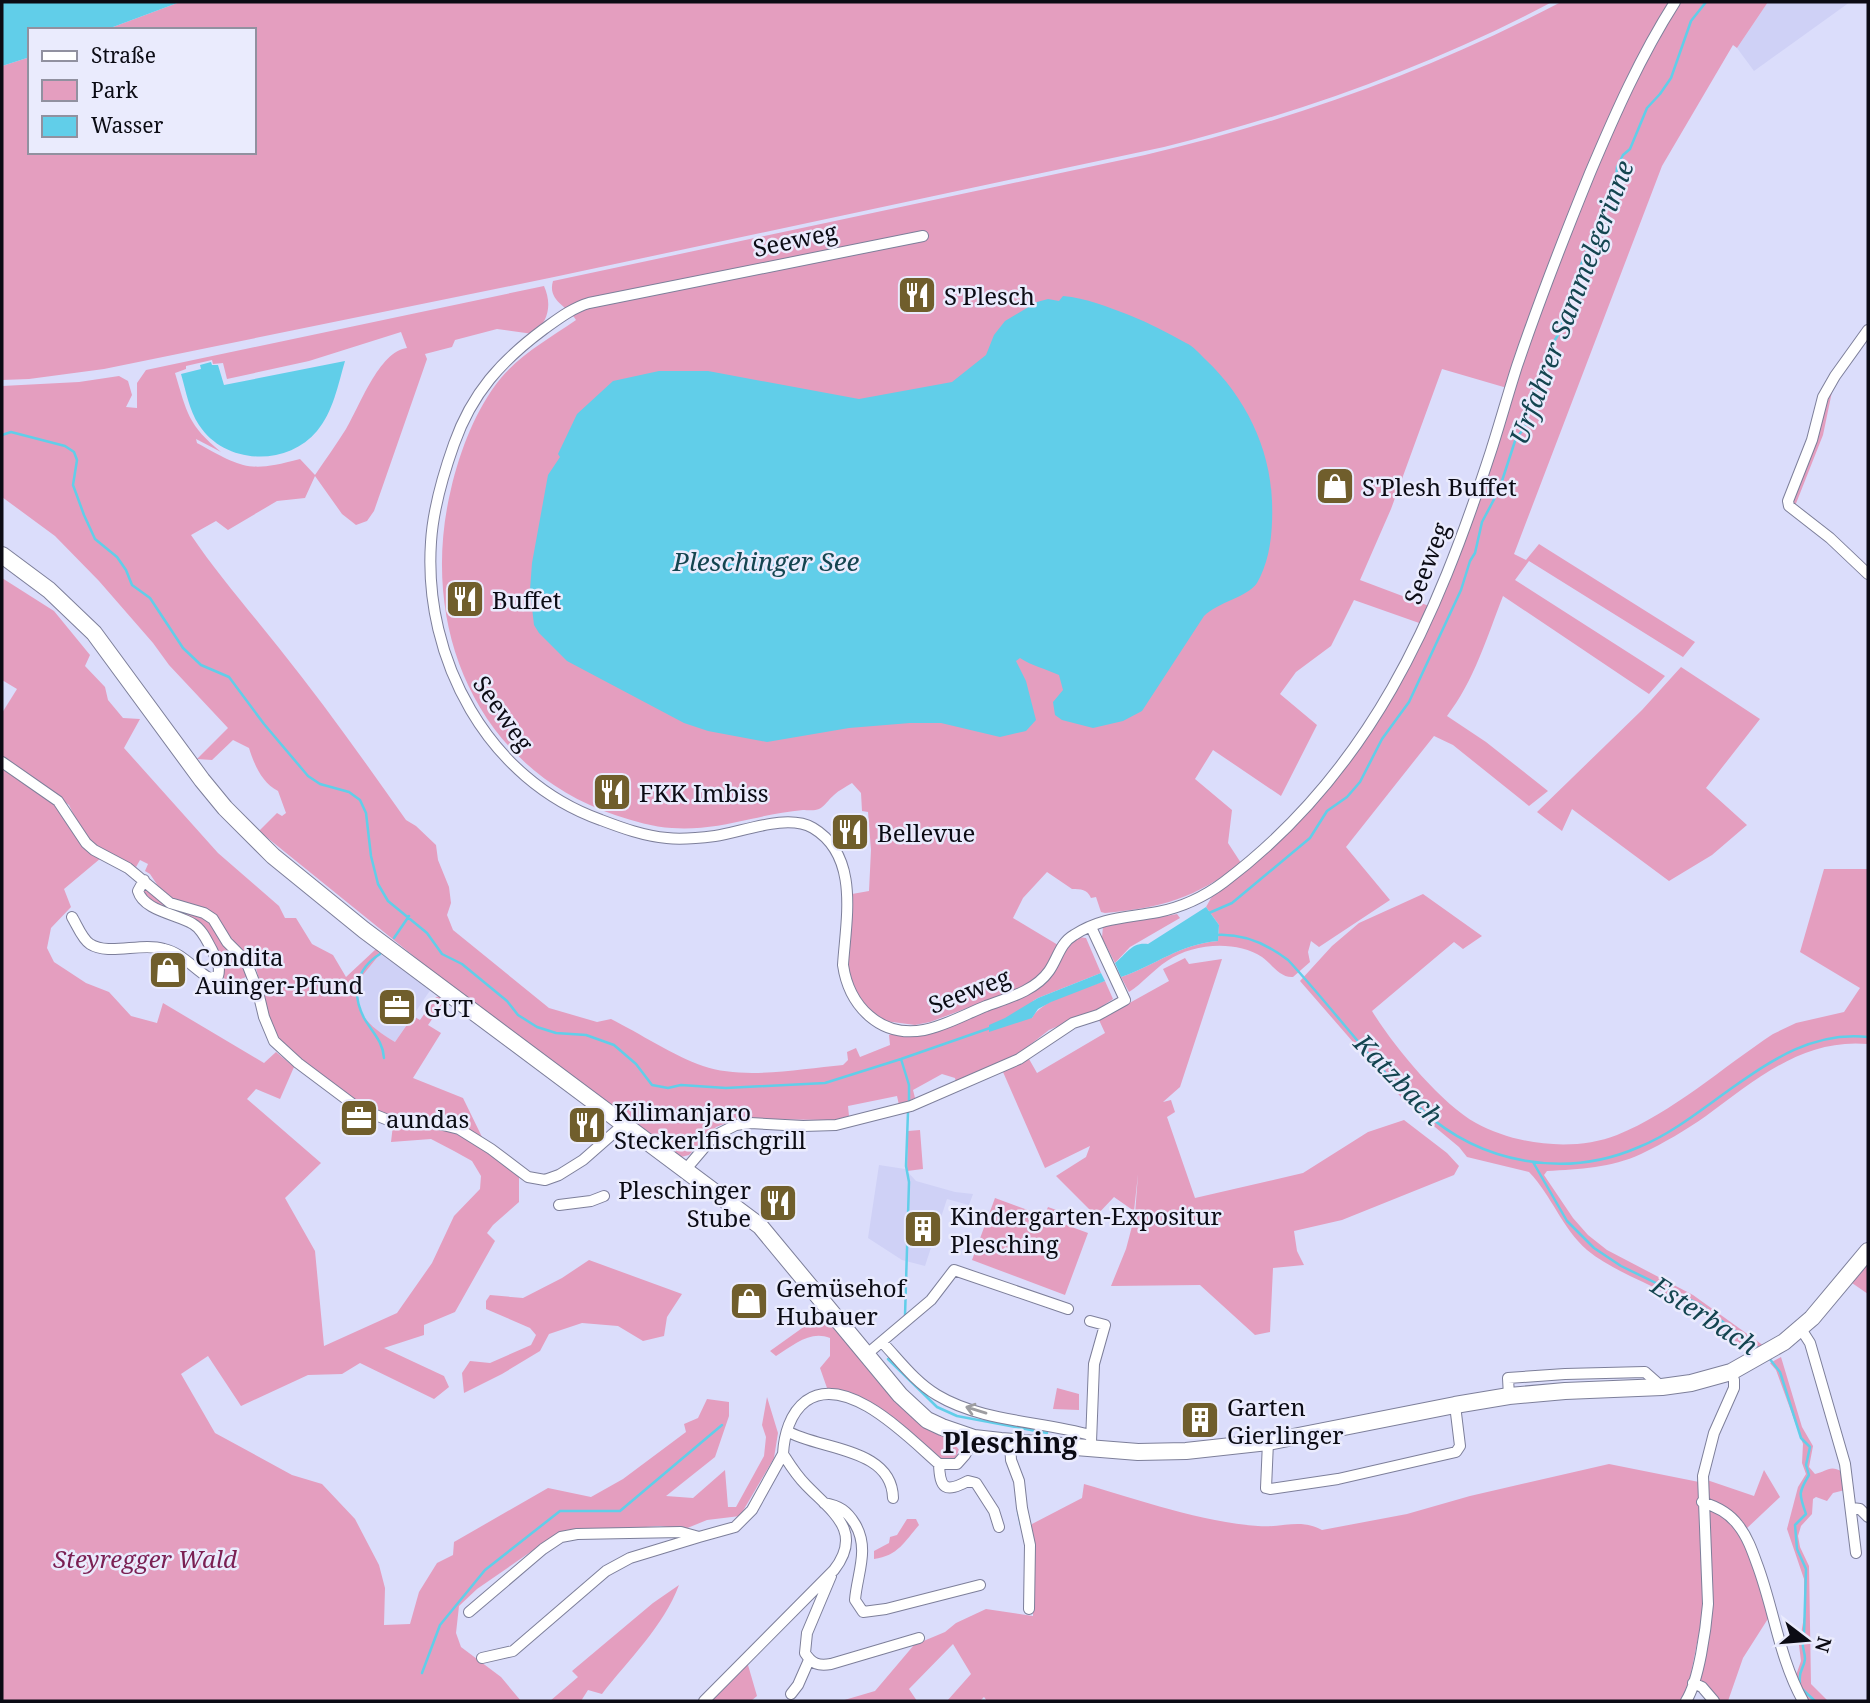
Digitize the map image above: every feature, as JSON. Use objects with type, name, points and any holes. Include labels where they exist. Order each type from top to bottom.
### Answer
[{"type":"main road","points":[[2,555],[50,590],[93,633],[201,780],[273,856],[364,930],[686,1169],[770,1235],[900,1395],[927,1420],[942,1427],[974,1438],[1010,1442],[1091,1442],[1163,1452],[1268,1442],[1509,1396],[1691,1383],[1731,1372],[1773,1350],[1801,1329],[1868,1251]]},
{"type":"street","name":"Seeweg","points":[[923,236],[589,303],[572,309],[520,346],[491,375],[478,396],[457,437],[445,473],[433,526],[430,558],[440,639],[453,676],[491,740],[514,767],[563,804],[620,827],[656,837],[682,839],[715,836],[787,822],[806,825],[824,837],[840,858],[846,878],[845,978],[852,997],[861,1009],[877,1021],[903,1030],[921,1030],[1026,991],[1048,973],[1067,940],[1103,919],[1155,912],[1200,898],[1223,883],[1274,840],[1318,794],[1359,743],[1388,698],[1422,632],[1491,450],[1517,366],[1577,204],[1631,78],[1675,2]]},
{"type":"street","points":[[1868,330],[1823,397],[1812,440],[1788,503],[1868,574]]},
{"type":"street","points":[[2,762],[58,801],[86,843],[94,850],[128,868],[170,903],[204,913],[213,919],[227,941],[246,961],[274,1041],[298,1063],[358,1108],[388,1120],[439,1124],[459,1129],[528,1177],[545,1180],[583,1160],[624,1124]]},
{"type":"street","points":[[72,917],[88,943],[114,949],[155,946],[169,950],[209,978],[218,976],[218,962],[202,932],[194,924],[148,904],[138,891],[144,880]]},
{"type":"street","points":[[686,1169],[714,1136],[736,1125],[836,1125],[911,1106],[1019,1059],[1073,1023],[1098,1015],[1125,1000],[1091,927]]},
{"type":"street","points":[[559,1205],[591,1201],[604,1196]]},
{"type":"street","points":[[867,1354],[931,1300],[954,1270],[1068,1309]]},
{"type":"street","points":[[882,1342],[918,1381],[937,1395],[977,1411],[1091,1442],[1094,1364],[1105,1325],[1090,1321]]},
{"type":"street","points":[[1801,1329],[1810,1343],[1840,1444],[1852,1508],[1856,1553]]},
{"type":"street","points":[[1686,1701],[1693,1684],[1708,1604],[1703,1475],[1714,1433],[1734,1388],[1731,1372]]},
{"type":"street","points":[[482,1658],[513,1651],[606,1571],[621,1562],[735,1527],[758,1501],[783,1454],[787,1431],[794,1414],[803,1403],[822,1394],[842,1395],[887,1420],[939,1464],[957,1464],[974,1438]]},
{"type":"street","points":[[1268,1442],[1266,1488],[1338,1479],[1456,1452],[1460,1446],[1455,1405]]},
{"type":"street","points":[[787,1431],[800,1439],[851,1451],[865,1459],[883,1472],[892,1483],[893,1497]]},
{"type":"street","points":[[1010,1442],[1011,1460],[1019,1481],[1030,1545],[1029,1609]]},
{"type":"street","points":[[704,1701],[844,1557],[847,1538],[845,1529],[794,1473],[783,1454]]},
{"type":"street","points":[[939,1464],[941,1482],[946,1488],[952,1489],[968,1481],[976,1483],[994,1511],[999,1527]]},
{"type":"street","points":[[1702,1502],[1720,1509],[1737,1522],[1748,1541],[1770,1601],[1785,1663],[1803,1701]]},
{"type":"street","points":[[824,1503],[839,1506],[849,1515],[859,1531],[864,1546],[855,1600],[863,1612],[887,1609],[980,1585]]},
{"type":"street","points":[[1852,1508],[1860,1509],[1868,1517]]},
{"type":"street","points":[[468,1612],[561,1537],[578,1534],[681,1532],[699,1537]]},
{"type":"street","points":[[834,1570],[807,1633],[804,1653],[809,1660],[821,1665],[831,1664],[919,1638]]},
{"type":"street","points":[[790,1694],[798,1685],[809,1660]]},
{"type":"street","points":[[1693,1684],[1702,1687],[1714,1701]]},
{"type":"shaded area","points":[[1768,2],[1850,2],[1754,71],[1737,48]]},
{"type":"shaded area","points":[[380,954],[431,989],[395,1042],[372,1028],[363,1016],[358,998],[358,981]]},
{"type":"shaded area","points":[[879,1165],[905,1169],[916,1181],[973,1194],[969,1205],[947,1199],[925,1266],[902,1260],[868,1238]]},
{"type":"green space","points":[[180,2],[1552,2],[1458,47],[1362,86],[1264,119],[1164,147],[554,277],[104,369],[2,380],[2,66],[28,58],[28,154],[256,154],[256,28],[110,28]]},
{"type":"green space","points":[[1561,2],[1669,2],[1634,63],[1612,110],[1507,388],[1442,369],[1391,509],[1360,580],[1429,606],[1422,624],[1354,600],[1331,646],[1296,672],[1280,694],[1317,725],[1281,796],[1213,750],[1195,779],[1232,810],[1228,843],[1241,863],[1225,875],[1177,899],[1144,908],[1105,913],[1101,912],[1096,897],[1091,898],[1083,890],[1072,889],[1047,872],[1023,898],[1013,918],[1058,945],[1050,962],[1031,984],[930,1022],[915,1025],[885,1021],[862,1005],[847,971],[852,894],[869,891],[871,850],[868,812],[862,811],[861,793],[852,783],[817,810],[783,813],[702,828],[658,826],[615,815],[567,793],[526,764],[493,727],[468,686],[452,640],[443,591],[443,540],[455,475],[470,430],[484,403],[501,378],[518,361],[576,320],[553,294],[553,281],[1200,141],[1358,92],[1460,51]]},
{"type":"green space","points":[[1680,2],[1768,2],[1737,48],[1733,45],[1662,166],[1514,554],[1526,560],[1539,544],[1695,642],[1683,657],[1529,561],[1515,580],[1665,676],[1649,694],[1503,596],[1465,688],[1447,716],[1486,742],[1548,791],[1529,806],[1453,745],[1434,736],[1346,847],[1390,900],[1319,947],[1311,941],[1308,952],[1310,962],[1293,977],[1280,973],[1262,957],[1240,948],[1202,947],[1177,955],[1129,992],[1121,977],[1192,946],[1218,941],[1219,925],[1206,907],[1211,898],[1256,861],[1392,697],[1420,645],[1572,227],[1631,90]]},
{"type":"green space","points":[[544,286],[548,312],[543,324],[533,334],[497,329],[455,340],[452,347],[425,354],[427,359],[374,511],[367,521],[356,525],[342,514],[315,476],[305,498],[277,501],[228,530],[216,521],[191,535],[312,690],[406,820],[436,845],[438,860],[449,887],[451,903],[447,915],[453,930],[549,1008],[597,1022],[611,1019],[703,1066],[754,1073],[843,1065],[848,1060],[847,1052],[856,1048],[860,1057],[890,1045],[889,1035],[894,1033],[909,1035],[1019,997],[1067,944],[1079,937],[1086,938],[1101,973],[1033,1001],[1032,1018],[1037,1011],[1054,1000],[1105,981],[1113,999],[1098,1009],[1049,1030],[1017,1055],[956,1083],[955,1078],[942,1074],[913,1090],[915,1098],[899,1105],[897,1096],[848,1106],[849,1116],[835,1120],[738,1119],[716,1127],[689,1155],[681,1157],[447,983],[259,831],[277,813],[282,816],[286,813],[278,791],[263,778],[249,748],[233,740],[212,760],[197,759],[228,728],[169,665],[99,581],[55,536],[2,497],[2,386],[79,382],[119,376],[128,381],[132,395],[126,407],[137,408],[137,383],[146,370]],"holes":[[[401,332],[407,348],[397,351],[379,369],[346,429],[315,475],[300,459],[268,466],[246,466],[197,443],[196,439],[221,452],[195,426],[175,373],[186,369],[186,366],[212,360],[213,364],[223,363],[227,379],[309,361]]]},
{"type":"green space","points":[[1834,382],[1823,435],[1795,506],[1792,502],[1820,414]]},
{"type":"green space","points":[[2,578],[54,611],[90,655],[85,666],[105,687],[108,700],[123,718],[140,719],[124,748],[218,853],[279,906],[285,918],[296,918],[312,944],[333,955],[346,977],[376,949],[380,954],[358,981],[357,992],[360,1010],[371,1025],[395,1042],[413,1016],[420,1020],[436,997],[443,996],[446,999],[428,1025],[441,1033],[413,1078],[463,1098],[483,1139],[460,1125],[377,1113],[364,1107],[296,1056],[273,1033],[256,968],[244,952],[225,933],[162,892],[145,871],[148,864],[140,860],[136,867],[96,848],[86,840],[69,805],[2,758],[2,713],[17,689],[2,680]]},
{"type":"green space","points":[[1681,667],[1760,719],[1706,788],[1747,825],[1712,855],[1669,881],[1572,809],[1562,831],[1537,812],[1642,710]]},
{"type":"green space","name":"Steyregger Wald","points":[[2,768],[54,801],[101,858],[64,889],[71,907],[51,928],[47,948],[54,962],[86,983],[109,992],[131,1016],[157,1023],[163,1003],[264,1063],[276,1052],[294,1067],[280,1099],[256,1089],[247,1099],[321,1163],[285,1198],[315,1251],[324,1346],[397,1313],[432,1263],[454,1216],[480,1189],[481,1176],[472,1161],[431,1139],[391,1142],[393,1125],[444,1128],[463,1136],[519,1175],[519,1202],[487,1233],[495,1241],[455,1312],[424,1325],[424,1335],[384,1348],[444,1376],[449,1387],[434,1399],[360,1363],[342,1374],[308,1375],[241,1406],[208,1356],[181,1374],[215,1433],[292,1475],[322,1484],[355,1519],[379,1565],[385,1588],[384,1625],[410,1624],[419,1592],[437,1563],[453,1555],[454,1542],[548,1488],[591,1497],[623,1479],[686,1432],[684,1424],[698,1418],[707,1399],[729,1402],[729,1416],[715,1457],[666,1496],[693,1498],[725,1470],[728,1507],[736,1507],[764,1456],[766,1437],[762,1425],[767,1397],[778,1433],[774,1458],[740,1516],[707,1520],[685,1529],[660,1526],[558,1533],[477,1589],[459,1606],[456,1633],[461,1647],[501,1677],[521,1701],[2,1701]]},
{"type":"green space","points":[[1824,869],[1868,869],[1868,1044],[1822,1048],[1781,1064],[1683,1131],[1630,1159],[1595,1167],[1547,1171],[1544,1175],[1588,1235],[1607,1250],[1693,1295],[1764,1346],[1750,1354],[1690,1307],[1616,1269],[1587,1250],[1529,1172],[1467,1157],[1459,1147],[1406,1103],[1300,981],[1332,946],[1359,923],[1423,894],[1482,936],[1463,949],[1454,942],[1372,1011],[1381,1025],[1433,1088],[1476,1123],[1509,1137],[1545,1144],[1600,1140],[1617,1135],[1658,1115],[1773,1034],[1796,1023],[1844,1012],[1860,988],[1800,952]]},
{"type":"green space","points":[[144,888],[209,920],[248,976],[224,987],[220,961],[210,938],[189,922],[143,896]]},
{"type":"green space","points":[[1177,914],[1180,918],[1130,947],[1115,963],[1102,938],[1103,926]]},
{"type":"green space","points":[[1185,958],[1189,964],[1222,959],[1180,1087],[1163,1102],[1171,1100],[1175,1112],[1167,1117],[1195,1198],[1303,1173],[1368,1132],[1404,1120],[1447,1153],[1459,1166],[1454,1175],[1342,1220],[1294,1231],[1297,1251],[1304,1265],[1273,1268],[1270,1332],[1255,1335],[1200,1285],[1111,1286],[1126,1249],[1135,1215],[1138,1174],[1134,1211],[1114,1197],[1096,1216],[1056,1176],[1086,1157],[1090,1146],[1045,1168],[1003,1072],[1029,1059],[1037,1073],[1105,1033],[1099,1020],[1169,981],[1163,969]]},
{"type":"green space","points":[[920,1130],[923,1169],[907,1171],[908,1131]]},
{"type":"green space","points":[[622,1132],[639,1145],[631,1151],[615,1138]]},
{"type":"green space","points":[[995,1198],[1044,1216],[1048,1207],[1065,1213],[1061,1223],[1088,1233],[1065,1295],[972,1260]]},
{"type":"green space","points":[[589,1260],[682,1294],[667,1317],[664,1336],[643,1341],[618,1326],[582,1323],[549,1334],[540,1351],[464,1393],[462,1373],[470,1361],[490,1363],[531,1345],[536,1335],[530,1328],[486,1309],[486,1301],[490,1295],[523,1298],[562,1278]]},
{"type":"green space","points":[[1868,1263],[1868,1294],[1852,1283]]},
{"type":"green space","points":[[818,1321],[833,1326],[880,1385],[911,1416],[956,1446],[959,1450],[955,1459],[946,1461],[934,1455],[848,1392],[827,1388],[820,1368],[830,1356],[830,1338],[809,1337],[776,1356],[770,1351],[805,1326]]},
{"type":"green space","points":[[1781,1357],[1802,1427],[1813,1446],[1809,1467],[1815,1474],[1831,1469],[1842,1472],[1845,1490],[1833,1493],[1827,1501],[1816,1497],[1813,1499],[1812,1514],[1801,1526],[1798,1536],[1809,1566],[1811,1684],[1828,1701],[1806,1701],[1795,1678],[1801,1661],[1799,1645],[1804,1617],[1804,1579],[1787,1529],[1798,1487],[1806,1474],[1802,1463],[1803,1444],[1776,1370],[1770,1363]]},
{"type":"green space","points":[[1057,1388],[1079,1394],[1079,1410],[1053,1409]]},
{"type":"green space","points":[[1609,1464],[1699,1482],[1705,1603],[1687,1693],[1681,1701],[987,1701],[984,1697],[980,1701],[947,1701],[971,1674],[953,1644],[909,1689],[917,1701],[841,1701],[875,1691],[914,1645],[945,1632],[956,1623],[986,1609],[1033,1616],[1032,1524],[1082,1498],[1084,1484],[1215,1520],[1258,1526],[1298,1524],[1322,1530],[1407,1514],[1470,1496]]},
{"type":"green space","points":[[1764,1470],[1780,1497],[1745,1530],[1708,1500],[1707,1480],[1754,1496]]},
{"type":"green space","points":[[1707,1506],[1740,1530],[1771,1614],[1743,1658],[1728,1701],[1717,1701],[1699,1678],[1706,1645]]},
{"type":"green space","points":[[907,1519],[916,1519],[919,1525],[895,1551],[874,1559],[874,1551],[889,1543],[890,1537],[897,1535]]},
{"type":"green space","points":[[679,1585],[655,1629],[602,1694],[588,1690],[581,1701],[550,1701],[578,1677],[572,1671],[653,1603]]},
{"type":"green space","points":[[745,1664],[748,1665],[757,1696],[751,1701],[710,1701]]},
{"type":"water","points":[[2,2],[180,2],[110,28],[28,28],[28,58],[2,66]]},
{"type":"water","name":"Pleschinger See","points":[[1063,296],[1088,301],[1129,315],[1196,350],[1220,374],[1253,424],[1261,442],[1270,481],[1270,543],[1257,583],[1247,592],[1204,616],[1142,711],[1123,721],[1093,728],[1062,720],[1055,715],[1053,702],[1063,690],[1059,675],[1020,658],[1016,661],[1026,681],[1036,720],[1026,731],[1000,737],[941,723],[910,723],[849,728],[767,742],[708,731],[684,723],[567,661],[539,633],[534,625],[530,590],[532,563],[548,475],[560,457],[558,454],[577,414],[613,381],[659,371],[708,371],[859,399],[952,382],[986,355],[994,335],[1005,321],[1037,302],[1048,299],[1059,301]]},
{"type":"water","points":[[345,361],[323,424],[304,443],[290,451],[273,455],[240,454],[224,448],[210,438],[193,413],[181,374],[201,369],[200,365],[211,362],[212,365],[218,365],[224,385]]},
{"type":"water","points":[[1206,907],[1219,925],[1218,941],[1192,946],[1121,977],[1115,963],[1130,949],[1148,944]]},
{"type":"water","points":[[1101,973],[1105,981],[1051,1002],[1038,1009],[1032,1018],[989,1032],[989,1025],[1038,998]]},
{"type":"waterway","name":"Urfahrer Sammelgerinne","points":[[1209,913],[1232,903],[1310,838],[1327,811],[1347,797],[1360,782],[1382,739],[1409,702],[1461,590],[1475,553],[1482,522],[1499,490],[1516,438],[1527,422],[1527,411],[1545,370],[1550,348],[1561,330],[1562,314],[1586,252],[1595,242],[1594,230],[1615,192],[1617,167],[1623,155],[1630,149],[1647,108],[1671,78],[1691,21],[1706,2]]},
{"type":"waterway","name":"Urfahrer Sammelgerinne","points":[[2,435],[11,432],[65,446],[74,452],[77,460],[73,485],[84,515],[95,539],[117,557],[132,585],[150,598],[183,648],[201,665],[229,677],[308,776],[320,784],[349,792],[360,800],[366,813],[371,856],[378,884],[388,901],[427,933],[442,954],[462,964],[507,1001],[518,1015],[537,1027],[556,1033],[586,1035],[614,1045],[636,1064],[652,1085],[668,1088],[681,1085],[726,1088],[825,1083],[990,1028]]},
{"type":"waterway","points":[[394,938],[409,916]]},
{"type":"waterway","name":"Katzbach","points":[[1215,935],[1254,940],[1288,960],[1387,1075],[1422,1110],[1471,1143],[1497,1154],[1525,1161],[1554,1164],[1583,1162],[1611,1157],[1639,1147],[1674,1129],[1777,1058],[1811,1043],[1848,1036],[1868,1037]]},
{"type":"waterway","points":[[380,954],[361,974],[357,991],[360,1009],[379,1042],[384,1058]]},
{"type":"waterway","points":[[901,1059],[909,1085],[909,1100]]},
{"type":"waterway","points":[[905,1316],[908,1112]]},
{"type":"waterway","name":"Esterbach","points":[[1533,1162],[1567,1221],[1594,1248],[1621,1266],[1699,1304],[1759,1349]]},
{"type":"waterway","name":"Esterbach","points":[[1769,1358],[1780,1372],[1801,1438],[1810,1447],[1806,1465],[1809,1475],[1801,1494],[1806,1514],[1795,1525],[1797,1549],[1806,1569],[1802,1642],[1805,1659],[1800,1683]]},
{"type":"waterway","points":[[888,1359],[937,1407],[957,1416],[1047,1433]]},
{"type":"waterway","points":[[422,1673],[440,1625],[485,1570],[560,1511],[620,1511],[722,1425]]},
{"type":"waterway","points":[[1018,1511],[1021,1525]]},
{"type":"waterway","name":"Esterbach","points":[[1802,1689],[1815,1701]]},
{"type":"place","name":"S'Plesch","points":[[917,295]]},
{"type":"place","name":"S'Plesh Buffet","points":[[1335,486]]},
{"type":"place","name":"Buffet","points":[[465,599]]},
{"type":"place","name":"FKK Imbiss","points":[[612,792]]},
{"type":"place","name":"Bellevue","points":[[850,832]]},
{"type":"place","name":"Condita Auinger-Pfund","points":[[168,970]]},
{"type":"place","name":"GUT","points":[[397,1007]]},
{"type":"place","name":"aundas","points":[[359,1118]]},
{"type":"place","name":"Kilimanjaro Steckerlfischgrill","points":[[587,1125]]},
{"type":"place","name":"Pleschinger Stube","points":[[778,1203]]},
{"type":"place","name":"Kindergarten-Expositur Plesching","points":[[923,1229]]},
{"type":"place","name":"Gemüsehof Hubauer","points":[[749,1301]]},
{"type":"place","name":"Garten Gierlinger","points":[[1200,1420]]},
{"type":"district","name":"Plesching","points":[[1010,1442]]}]
